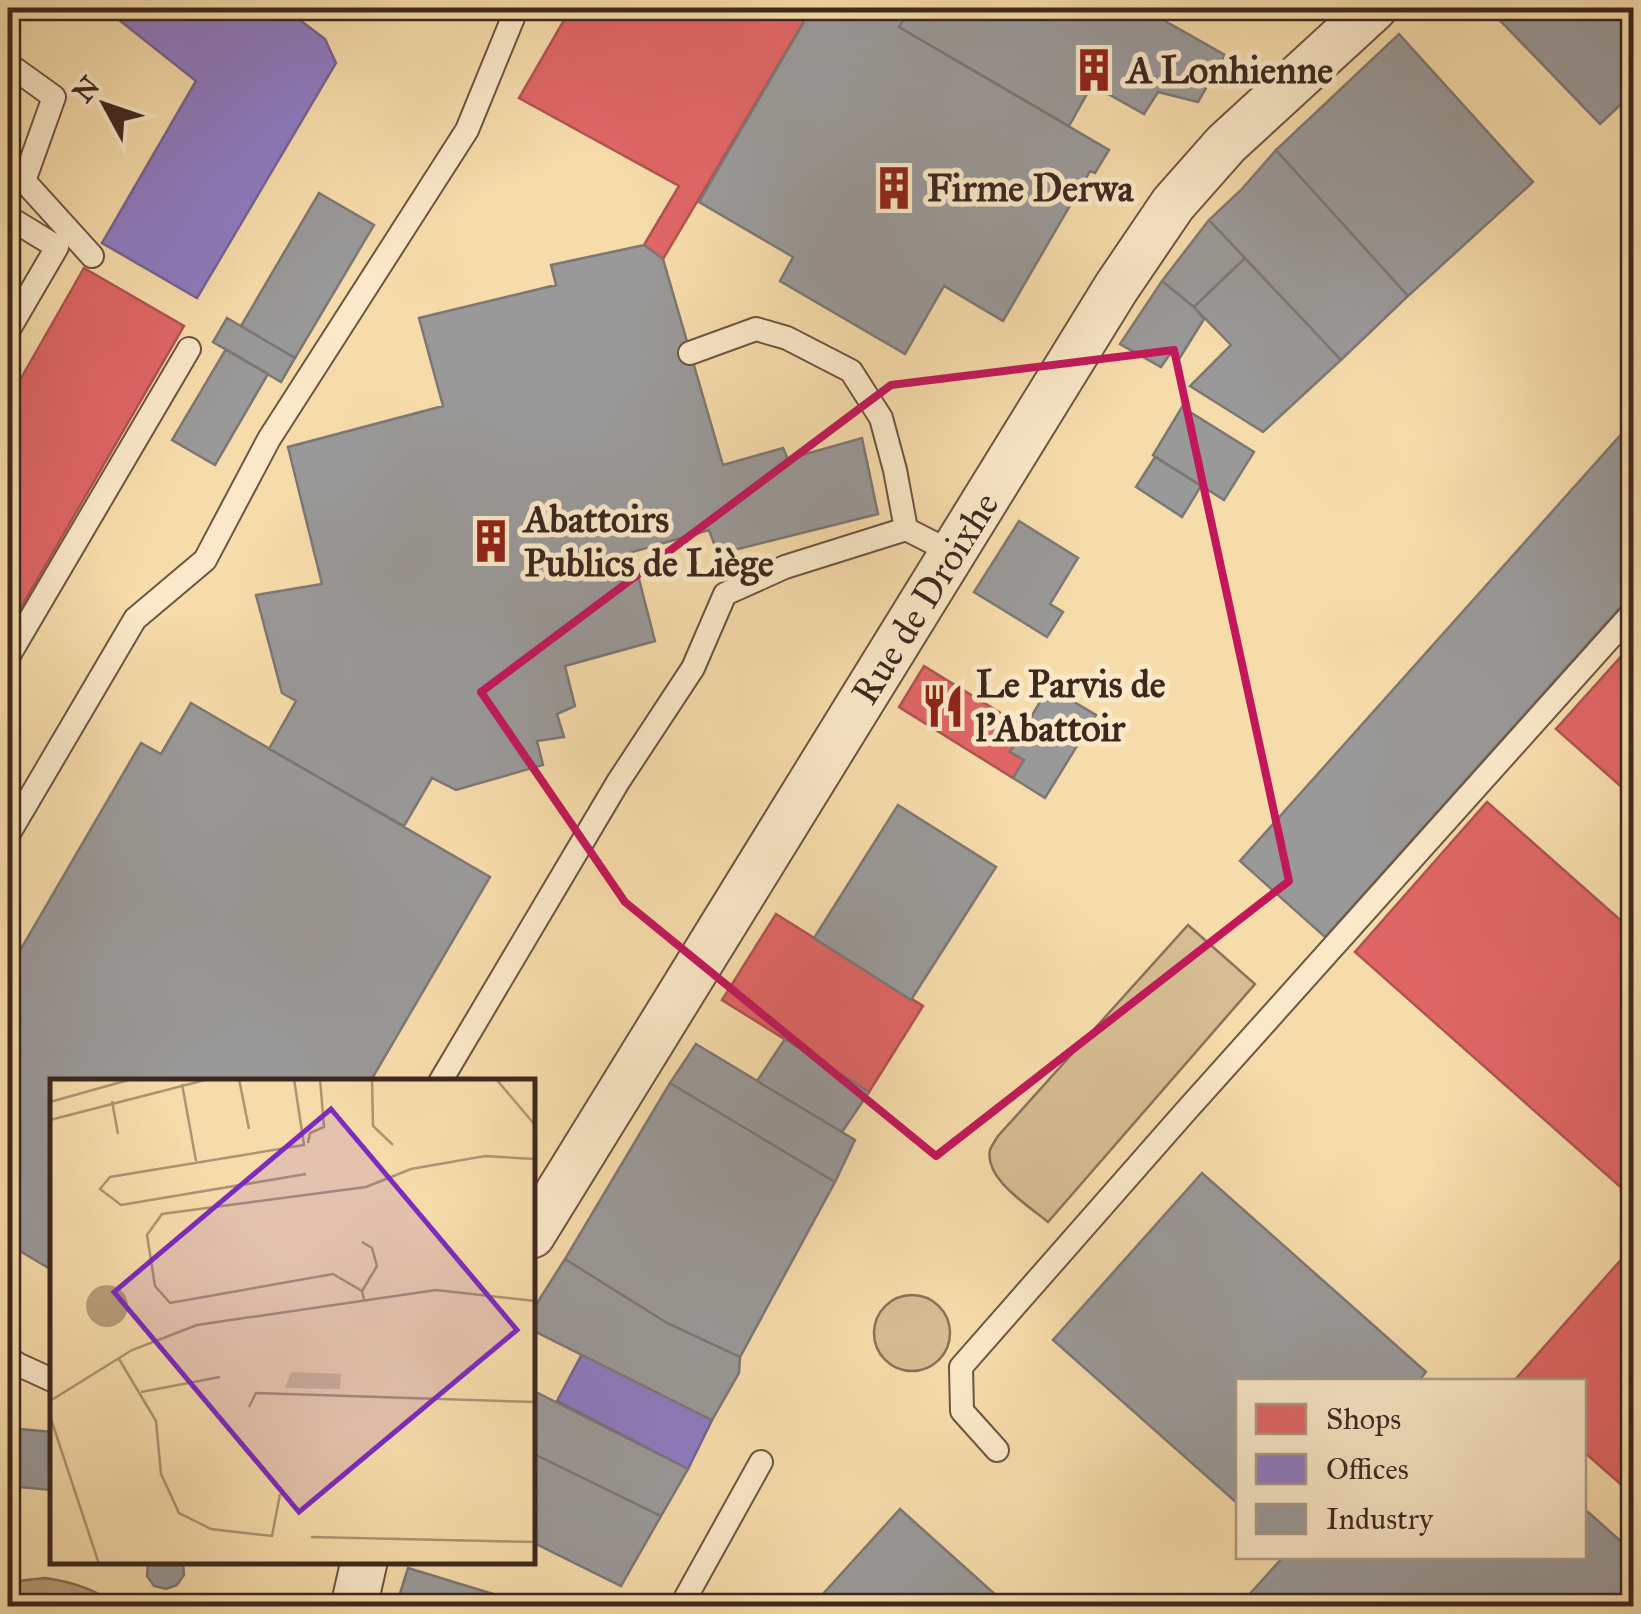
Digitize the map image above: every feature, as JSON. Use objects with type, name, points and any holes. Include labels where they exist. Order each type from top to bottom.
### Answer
[{"type":"street","name":"Rue de Droixhe","points":[[535,1230],[1116,288],[1173,204],[1226,144],[1374,8]]},
{"type":"street","points":[[354,1606],[364,1564]]},
{"type":"lane","points":[[8,835],[135,619],[205,560],[269,439],[467,130],[516,8]]},
{"type":"lane","points":[[8,64],[54,97],[24,181],[92,256]]},
{"type":"lane","points":[[8,218],[57,247],[8,331]]},
{"type":"lane","points":[[690,352],[756,330],[786,338],[851,371],[881,418],[906,529]]},
{"type":"lane","points":[[8,657],[189,349]]},
{"type":"lane","points":[[442,1079],[618,782],[693,668],[725,594],[786,567],[906,529],[953,553]]},
{"type":"lane","points":[[997,1450],[962,1411],[961,1367],[1634,612]]},
{"type":"lane","points":[[8,1357],[50,1379]]},
{"type":"lane","points":[[681,1606],[760,1462]]},
{"type":"highlighted area","points":[[1174,350],[1289,881],[936,1156],[625,902],[481,692],[891,385]]},
{"type":"shaded area","points":[[1188,925],[1255,984],[1048,1222],[1001,1181],[990,1161],[991,1148]]},
{"type":"shaded area","points":[[912,1295],[939,1306],[950,1333],[939,1360],[912,1371],[885,1360],[874,1333],[885,1306]]},
{"type":"shaded area","points":[[45,1578],[83,1587],[117,1606],[8,1606],[8,1582]]},
{"type":"building: Shops","points":[[571,8],[812,8],[663,259],[644,245],[679,186],[519,98]]},
{"type":"building: Shops","points":[[84,268],[184,326],[8,630],[8,401]]},
{"type":"building: Shops","points":[[1634,642],[1634,798],[1556,729]]},
{"type":"building: Shops","points":[[924,666],[1025,728],[1010,752],[1024,760],[1013,778],[899,707]]},
{"type":"building: Shops","points":[[1487,802],[1634,932],[1634,1199],[1355,952]]},
{"type":"building: Shops","points":[[776,914],[923,1006],[869,1092],[722,1000]]},
{"type":"building: Shops","points":[[1634,1245],[1634,1496],[1586,1454],[1586,1379],[1516,1379]]},
{"type":"building: Offices","points":[[104,8],[284,8],[325,39],[336,63],[197,298],[102,243],[196,81]]},
{"type":"building: Offices","points":[[582,1354],[712,1420],[688,1469],[557,1401]]},
{"type":"building: Industry","name":"Firme Derwa","points":[[812,8],[911,8],[899,27],[1109,150],[1095,173],[1090,171],[1003,321],[944,286],[905,354],[780,281],[793,257],[699,202]]},
{"type":"building: Industry","name":"A Lonhienne","points":[[911,8],[1142,8],[1225,55],[1198,102],[1158,92],[1144,114],[1092,85],[1069,126],[899,27]]},
{"type":"building: Industry","points":[[1488,8],[1634,8],[1634,92],[1600,124]]},
{"type":"building: Industry","points":[[1399,34],[1533,182],[1408,296],[1276,150]]},
{"type":"building: Industry","points":[[1276,150],[1408,296],[1341,360],[1209,220]]},
{"type":"building: Industry","points":[[319,193],[374,225],[295,358],[241,326]]},
{"type":"building: Industry","points":[[1209,220],[1245,258],[1194,307],[1162,281]]},
{"type":"building: Industry","name":"Abattoirs Publics de Liège","points":[[644,245],[663,259],[723,465],[783,448],[788,459],[862,438],[878,514],[718,554],[709,530],[632,552],[655,641],[565,666],[575,706],[557,714],[564,737],[537,741],[543,765],[456,790],[432,778],[404,826],[269,749],[296,701],[282,693],[256,595],[322,584],[288,447],[443,406],[419,318],[556,285],[551,265]]},
{"type":"building: Industry","points":[[1245,258],[1341,360],[1263,432],[1190,386],[1231,345],[1194,307]]},
{"type":"building: Industry","points":[[1162,281],[1204,319],[1179,359],[1170,354],[1161,367],[1120,344]]},
{"type":"building: Industry","points":[[227,318],[295,358],[281,382],[213,342]]},
{"type":"building: Industry","points":[[226,349],[268,374],[215,465],[172,440]]},
{"type":"building: Industry","points":[[1182,407],[1254,452],[1224,500],[1153,455]]},
{"type":"building: Industry","points":[[1634,420],[1634,592],[1325,937],[1240,861]]},
{"type":"building: Industry","points":[[1155,457],[1201,486],[1182,517],[1136,487]]},
{"type":"building: Industry","points":[[1019,521],[1078,558],[1050,604],[1063,612],[1047,637],[974,592]]},
{"type":"building: Industry","points":[[1049,687],[1096,715],[1045,798],[1013,778],[1024,760],[1010,752]]},
{"type":"building: Industry","points":[[191,703],[490,877],[372,1079],[50,1079],[50,1269],[8,1244],[8,971],[141,743],[161,754]]},
{"type":"building: Industry","points":[[898,805],[996,867],[911,1000],[814,938]]},
{"type":"building: Industry","points":[[785,1039],[869,1092],[842,1132],[757,1081]]},
{"type":"building: Industry","points":[[696,1044],[855,1140],[835,1182],[670,1083]]},
{"type":"building: Industry","points":[[670,1083],[835,1182],[740,1357],[667,1323],[565,1259]]},
{"type":"building: Industry","points":[[1202,1173],[1426,1372],[1420,1379],[1236,1379],[1236,1502],[1053,1340]]},
{"type":"building: Industry","points":[[565,1259],[667,1323],[740,1357],[739,1373],[712,1420],[535,1332],[535,1306]]},
{"type":"building: Industry","points":[[535,1392],[688,1469],[661,1516],[535,1454]]},
{"type":"building: Industry","points":[[8,1428],[50,1432],[50,1490],[8,1486]]},
{"type":"building: Industry","points":[[535,1454],[661,1516],[621,1586],[535,1543]]},
{"type":"building: Industry","points":[[900,1509],[1008,1606],[812,1606]]},
{"type":"building: Industry","points":[[1588,1512],[1634,1553],[1634,1606],[1239,1606],[1281,1559],[1586,1559]]},
{"type":"building: Industry","points":[[148,1564],[183,1564],[184,1575],[177,1585],[166,1589],[154,1586],[147,1576]]},
{"type":"building: Industry","points":[[408,1568],[513,1600],[511,1606],[396,1606]]},
{"type":"place","name":"A Lonhienne","points":[[1094,70]]},
{"type":"place","name":"Firme Derwa","points":[[894,188]]},
{"type":"place","name":"Abattoirs Publics de Liège","points":[[491,541]]},
{"type":"place","name":"Le Parvis de l'Abattoir","points":[[943,706]]}]
